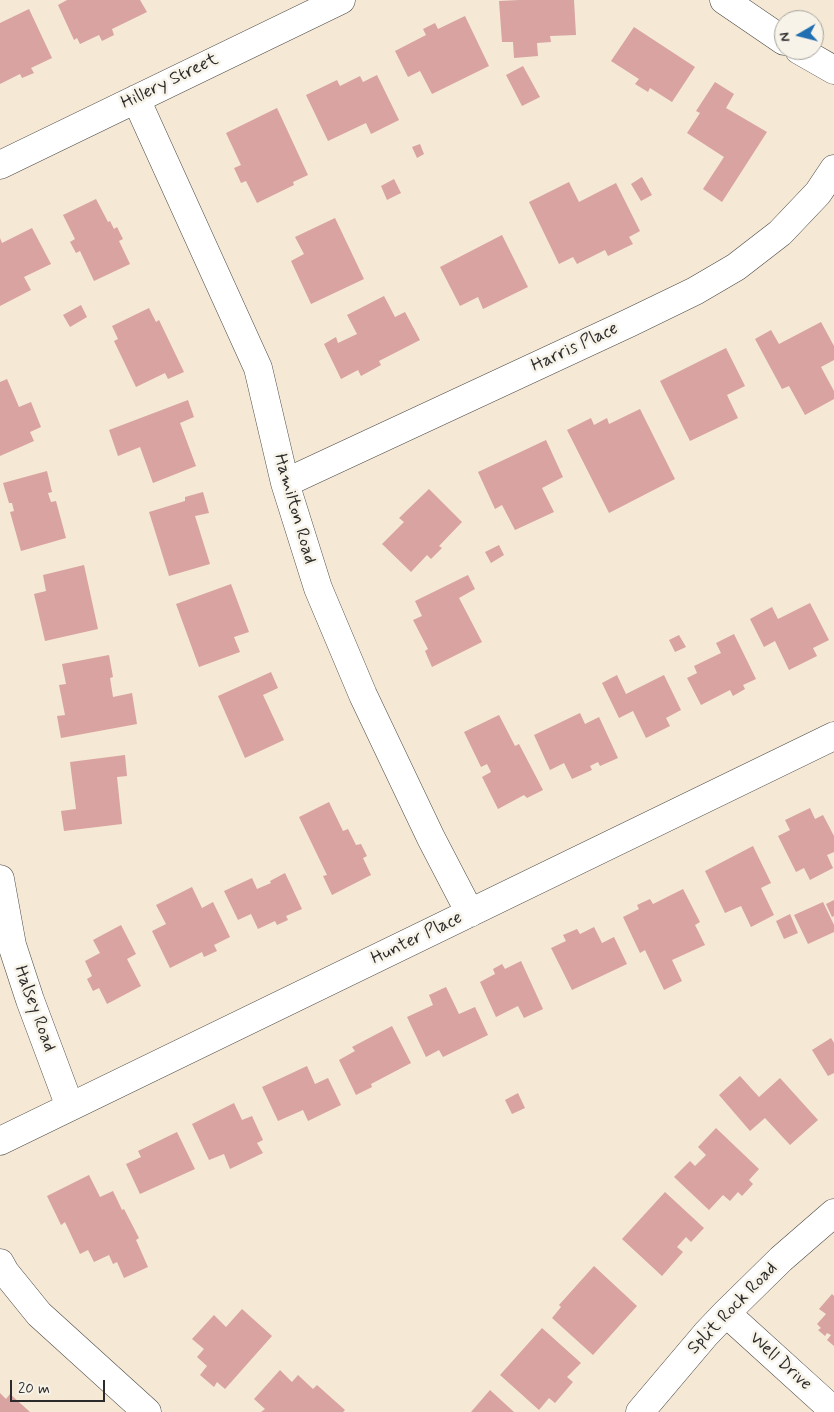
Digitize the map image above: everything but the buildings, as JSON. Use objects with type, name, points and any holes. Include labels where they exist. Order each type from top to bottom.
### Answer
[{"type":"street","name":"Hillery Street","points":[[0,165],[341,0]]},
{"type":"street","points":[[724,0],[774,34]]},
{"type":"street","points":[[816,60],[834,70]]},
{"type":"street","name":"Hamilton Road","points":[[136,99],[258,368],[285,483],[318,588],[363,695],[430,838],[470,913]]},
{"type":"street","name":"Harris Place","points":[[285,483],[695,291],[736,267],[780,233],[818,193],[834,169]]},
{"type":"street","name":"Hunter Place","points":[[0,1141],[834,736]]},
{"type":"street","name":"Halsey Road","points":[[0,879],[12,945],[30,1000],[70,1107]]},
{"type":"street","name":"Split Rock Road","points":[[640,1412],[726,1313],[781,1258],[834,1213]]},
{"type":"street","points":[[0,1262],[5,1272],[39,1314],[142,1410]]},
{"type":"street","name":"Well Drive","points":[[726,1313],[834,1411]]}]
